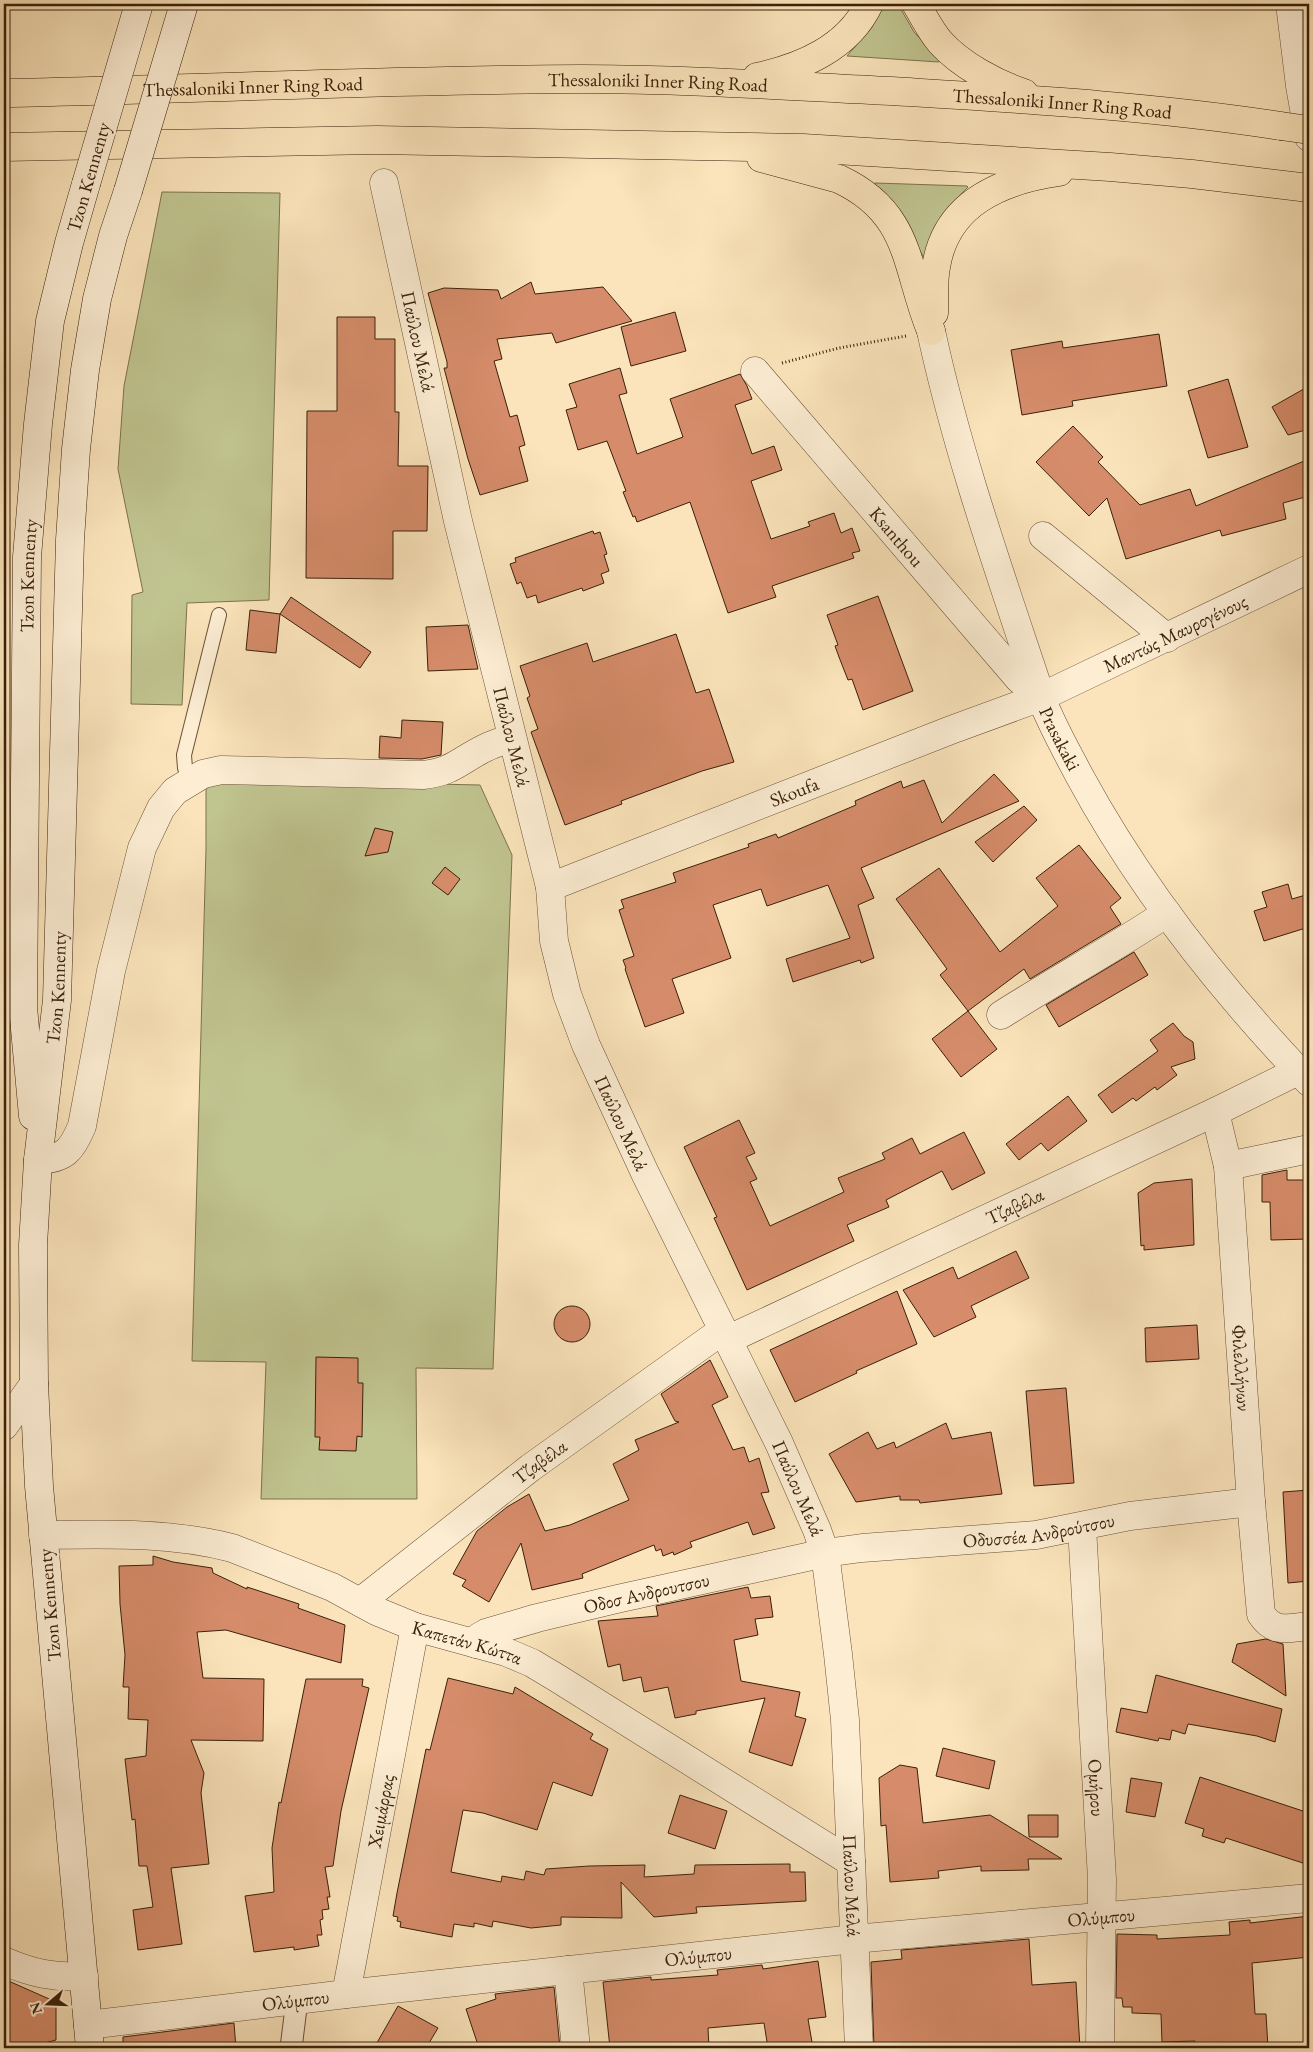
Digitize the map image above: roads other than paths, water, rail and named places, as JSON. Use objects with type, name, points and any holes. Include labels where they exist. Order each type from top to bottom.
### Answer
[{"type":"highway","points":[[715,83],[769,74],[817,56],[834,46],[848,34],[863,16],[869,4]]},
{"type":"highway","points":[[916,4],[940,43],[970,66],[1006,87],[1049,100]]},
{"type":"highway","name":"Thessaloniki Inner Ring Road","points":[[4,93],[596,79],[715,83],[1049,100],[1170,111],[1309,130]]},
{"type":"highway","points":[[4,147],[377,140],[848,150],[1110,167],[1309,188]]},
{"type":"highway","points":[[722,147],[839,179],[850,184],[870,199],[890,222],[904,244],[931,331]]},
{"type":"highway","points":[[931,331],[934,315],[936,265],[948,234],[967,208],[989,192],[1026,179],[1076,169],[1110,167]]},
{"type":"street","name":"Tzon Kennenty","points":[[38,1160],[26,1046],[14,881],[26,803],[27,557],[36,442],[50,321],[69,243],[138,4]]},
{"type":"street","name":"Tzon Kennenty","points":[[89,2037],[43,1535],[34,1384],[33,1245],[38,1160],[56,1009],[70,540],[76,449],[85,370],[97,299],[113,236],[184,4]]},
{"type":"street","points":[[1290,4],[1303,61],[1309,137]]},
{"type":"street","name":"Παύλου Μελά","points":[[384,183],[458,521],[550,887],[554,940],[567,994],[586,1045],[645,1173],[779,1443],[825,1553],[844,1720],[859,2048]]},
{"type":"street","name":"Prasakaki","points":[[931,331],[951,415],[1041,697],[1054,729],[1118,842],[1167,914],[1220,981],[1304,1077]]},
{"type":"street","name":"Ksanthou","points":[[756,371],[1019,679],[1041,697]]},
{"type":"street","points":[[1043,536],[1167,638]]},
{"type":"street","name":"Μαντώς Μαυρογένους","points":[[1041,697],[1309,569]]},
{"type":"street","name":"Skoufa","points":[[550,887],[951,730],[1041,697]]},
{"type":"street","points":[[38,1160],[51,1159],[64,1154],[75,1144],[82,1126],[111,971],[142,848],[161,808],[175,791],[203,774],[222,770],[438,773],[453,768],[487,747],[511,738]]},
{"type":"street","points":[[4,826],[26,803]]},
{"type":"street","points":[[14,881],[61,884]]},
{"type":"street","points":[[1001,1015],[1167,914]]},
{"type":"street","points":[[4,976],[23,1007]]},
{"type":"street","name":"Τζαβέλα","points":[[360,1602],[530,1468],[726,1334],[1215,1112],[1304,1077]]},
{"type":"street","name":"Φιλελλήνων","points":[[1215,1112],[1228,1166],[1251,1502],[1261,1614],[1267,1624],[1279,1629],[1309,1626]]},
{"type":"street","points":[[1228,1166],[1309,1149]]},
{"type":"street","points":[[4,1426],[34,1384]]},
{"type":"street","name":"Οδυσσέα Ανδρούτσου","points":[[825,1553],[862,1548],[1036,1535],[1155,1512],[1251,1502]]},
{"type":"street","name":"Ομήρου","points":[[1082,1527],[1102,1861],[1100,2048]]},
{"type":"street","name":"Καπετάν Κώττα","points":[[43,1535],[139,1534],[179,1537],[232,1548],[332,1587],[414,1627],[521,1658],[557,1678],[851,1862]]},
{"type":"street","name":"Οδοσ Ανδρουτσου","points":[[476,1644],[479,1637],[486,1633],[537,1618],[825,1553]]},
{"type":"street","name":"Χειμάρρας","points":[[346,1994],[414,1627]]},
{"type":"street","name":"Ολύμπου","points":[[89,2037],[297,2000],[346,1994],[854,1939],[1309,1898]]},
{"type":"street","points":[[4,1961],[33,1973],[50,1976],[84,1976]]},
{"type":"street","points":[[568,1970],[576,2048]]},
{"type":"street","points":[[291,2048],[297,2000]]},
{"type":"lane","points":[[189,781],[184,768],[184,755],[219,615]]}]
